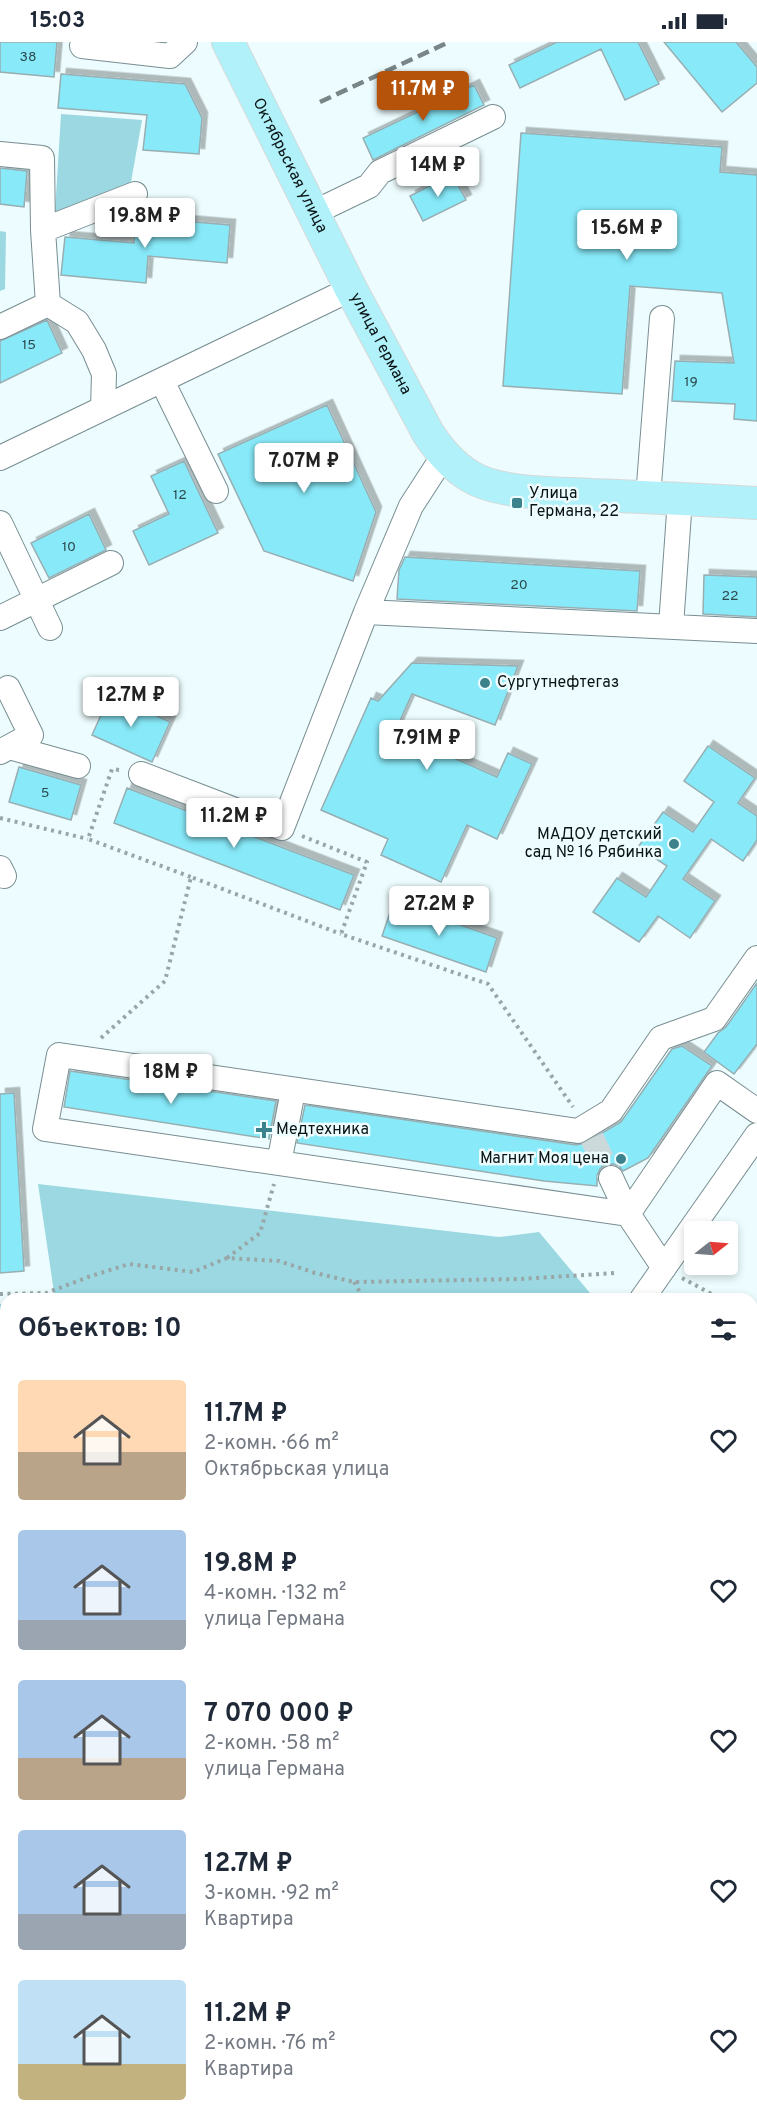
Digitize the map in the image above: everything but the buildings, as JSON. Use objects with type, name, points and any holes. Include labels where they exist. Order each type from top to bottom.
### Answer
[{"type":"main road","name":"Октябрьская улица","points":[[228,42],[351,289]]},
{"type":"main road","name":"улица Германа","points":[[351,289],[428,433],[444,455],[466,474],[500,488],[757,503]]},
{"type":"street","points":[[82,46],[170,56],[185,42]]},
{"type":"street","points":[[313,213],[369,186],[380,172],[493,117]]},
{"type":"street","points":[[0,154],[42,158],[43,230],[48,304]]},
{"type":"street","points":[[43,230],[135,194]]},
{"type":"street","name":"улица Германа","points":[[0,458],[351,289]]},
{"type":"street","points":[[0,327],[48,304]]},
{"type":"street","points":[[48,304],[77,322],[94,350],[104,374],[103,408]]},
{"type":"street","points":[[648,497],[662,318]]},
{"type":"street","points":[[162,381],[216,490]]},
{"type":"street","points":[[141,774],[282,828],[366,612],[411,506],[444,455]]},
{"type":"street","points":[[671,627],[680,499]]},
{"type":"street","points":[[0,523],[51,628]]},
{"type":"street","points":[[0,618],[111,563]]},
{"type":"street","points":[[366,612],[757,631]]},
{"type":"street","points":[[5,749],[31,735],[8,688]]},
{"type":"street","points":[[5,749],[78,766]]},
{"type":"street","points":[[628,1214],[45,1129],[59,1055],[293,1091],[589,1132],[611,1111],[661,1038],[714,1019],[757,958]]},
{"type":"street","points":[[628,1214],[717,1083],[757,1111]]},
{"type":"street","points":[[279,1163],[293,1091]]},
{"type":"street","points":[[646,1293],[757,1135]]},
{"type":"street","points":[[611,1178],[628,1214],[664,1268]]},
{"type":"path","points":[[88,839],[112,769],[141,774]]},
{"type":"path","points":[[0,818],[88,839],[341,934],[488,984],[589,1132]]},
{"type":"path","points":[[282,828],[367,862],[341,934]]},
{"type":"path","points":[[82,1059],[95,1043],[165,981],[191,878]]},
{"type":"path","points":[[46,1293],[129,1264],[192,1272],[227,1258],[260,1233],[279,1163]]},
{"type":"path","points":[[227,1258],[279,1261],[315,1273],[354,1282],[521,1279],[615,1273]]},
{"type":"path","points":[[664,1268],[710,1293]]},
{"type":"path","points":[[354,1282],[360,1293]]},
{"type":"shaded area","points":[[61,114],[142,120],[131,182],[55,212]]},
{"type":"shaded area","points":[[0,231],[6,232],[5,289],[0,291]]},
{"type":"shaded area","points":[[38,1184],[499,1237],[539,1232],[590,1293],[53,1293]]},
{"type":"tunnel","points":[[592,1138],[611,1178]]},
{"type":"railway","points":[[320,102],[449,42]]},
{"type":"place","name":"Улица Германа, 22","points":[[517,503]]},
{"type":"place","name":"Сургутнефтегаз","points":[[485,683]]},
{"type":"place","name":"МАДОУ детский сад № 16 Рябинка","points":[[674,844]]},
{"type":"place","name":"Медтехника","points":[[264,1130]]},
{"type":"place","name":"Магнит Моя цена","points":[[621,1159]]}]
